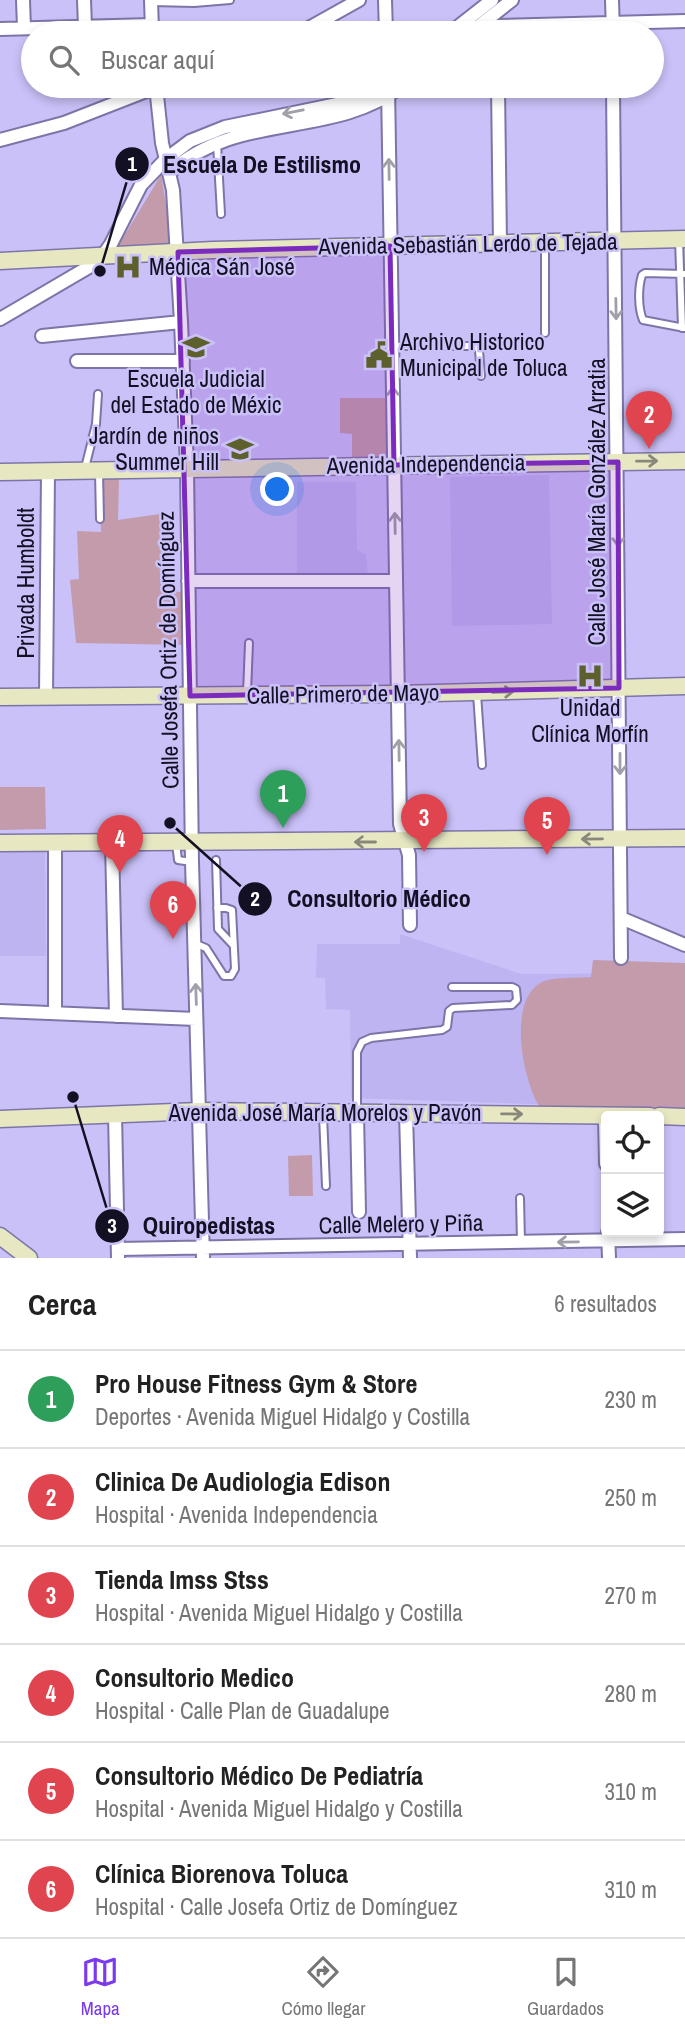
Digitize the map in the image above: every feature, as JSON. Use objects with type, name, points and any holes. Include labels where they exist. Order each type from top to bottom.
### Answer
[{"type":"main road","name":"Avenida Sebastián Lerdo de Tejada","points":[[0,261],[178,251],[682,239]]},
{"type":"main road","name":"Avenida Independencia","points":[[0,472],[685,461]]},
{"type":"main road","name":"Calle Primero de Mayo","points":[[0,697],[398,694],[685,686]]},
{"type":"main road","points":[[0,843],[685,838]]},
{"type":"main road","name":"Avenida José María Morelos y Pavón","points":[[0,1119],[199,1111],[601,1115]]},
{"type":"main road","points":[[664,1116],[685,1117]]},
{"type":"main road","points":[[0,1236],[29,1258]]},
{"type":"street","points":[[23,0],[24,21]]},
{"type":"street","points":[[84,0],[85,21]]},
{"type":"street","points":[[321,21],[359,0]]},
{"type":"street","points":[[385,0],[386,21]]},
{"type":"street","points":[[491,21],[492,0]]},
{"type":"street","points":[[491,21],[512,0]]},
{"type":"street","points":[[612,0],[613,21]]},
{"type":"street","points":[[151,1],[152,21]]},
{"type":"street","points":[[664,22],[685,20]]},
{"type":"street","points":[[0,29],[21,28]]},
{"type":"street","points":[[0,140],[54,126],[126,98]]},
{"type":"street","name":"Calle Josefa Ortiz de Domínguez","points":[[158,98],[178,251],[183,361],[190,696],[184,843],[192,862],[196,1019],[192,1053],[199,1111],[203,1253]]},
{"type":"street","points":[[0,319],[86,270],[103,256],[141,185],[166,159],[190,141],[225,127],[360,98]]},
{"type":"street","points":[[170,172],[195,153],[217,142],[349,113],[375,104],[379,98]]},
{"type":"street","points":[[385,98],[400,824],[409,855],[410,925]]},
{"type":"street","points":[[498,98],[500,244]]},
{"type":"street","name":"Calle José María González Arratia","points":[[614,98],[621,958]]},
{"type":"street","points":[[42,336],[181,322]]},
{"type":"street","points":[[77,361],[183,361]]},
{"type":"street","name":"Privada Humboldt","points":[[46,696],[48,471]]},
{"type":"street","points":[[188,581],[396,581]]},
{"type":"street","points":[[55,843],[55,1013]]},
{"type":"street","points":[[112,844],[116,1016]]},
{"type":"street","points":[[621,918],[685,945]]},
{"type":"street","points":[[0,1011],[196,1019]]},
{"type":"street","points":[[357,1113],[359,1212]]},
{"type":"street","points":[[406,1113],[410,1252]]},
{"type":"street","points":[[115,1114],[118,1254]]},
{"type":"street","name":"Calle Melero y Piña","points":[[118,1254],[410,1252],[601,1237]]},
{"type":"street","points":[[608,1237],[609,1258]]},
{"type":"street","name":"Calle Melero y Piña","points":[[634,1237],[685,1239]]},
{"type":"lane","points":[[151,1],[194,3],[230,0]]},
{"type":"lane","points":[[217,142],[221,214]]},
{"type":"lane","points":[[682,239],[683,274],[683,328],[643,320],[640,314],[642,275],[683,274]]},
{"type":"lane","points":[[545,243],[545,334]]},
{"type":"lane","points":[[392,346],[475,346],[479,350],[481,376]]},
{"type":"lane","points":[[98,394],[92,470],[100,519]]},
{"type":"lane","points":[[247,695],[249,643]]},
{"type":"lane","points":[[477,692],[482,765]]},
{"type":"lane","points":[[216,860],[218,929],[233,944]]},
{"type":"lane","points":[[194,943],[206,948],[227,977],[234,972],[232,911],[230,908],[217,908]]},
{"type":"lane","points":[[357,1113],[357,1052],[362,1042],[371,1038],[442,1030],[447,1027],[448,1013],[453,1008],[512,1005],[517,1000],[516,989],[512,986],[452,987]]},
{"type":"lane","points":[[323,1112],[326,1186]]},
{"type":"lane","points":[[520,1198],[521,1243]]},
{"type":"highlighted area","points":[[390,246],[394,465],[618,462],[619,688],[190,696],[178,252]]},
{"type":"shaded area","points":[[161,175],[173,244],[118,246]]},
{"type":"shaded area","points":[[340,398],[388,398],[388,458],[352,458],[352,434],[340,433]]},
{"type":"shaded area","points":[[549,475],[552,624],[452,626],[450,477]]},
{"type":"shaded area","points":[[99,478],[119,478],[118,520],[167,513],[164,590],[189,593],[189,645],[76,643],[70,580],[79,579],[77,531],[101,532]]},
{"type":"shaded area","points":[[297,482],[356,482],[357,550],[366,555],[368,576],[297,577]]},
{"type":"shaded area","points":[[0,787],[45,787],[46,829],[0,830]]},
{"type":"shaded area","points":[[0,852],[45,852],[46,956],[0,956]]},
{"type":"shaded area","points":[[400,934],[521,974],[685,973],[685,1109],[351,1098],[350,1010],[326,1009],[325,978],[316,978],[317,944],[400,944]]},
{"type":"shaded area","points":[[593,960],[685,963],[685,1110],[541,1109],[528,1081],[524,1062],[521,1023],[524,1006],[531,992],[546,980],[591,977]]},
{"type":"shaded area","points":[[312,1155],[313,1196],[289,1196],[288,1156]]},
{"type":"place","name":"Médica Sán José","points":[[128,267]]},
{"type":"place","name":"Escuela De Estilismo","points":[[100,271]]},
{"type":"place","name":"Escuela Judicial del Estado de Méxic","points":[[196,347]]},
{"type":"place","name":"Archivo Historico Municipal de Toluca","points":[[379,355]]},
{"type":"place","name":"Jardín de niños Summer Hill","points":[[240,449]]},
{"type":"place","name":"Clinica De Audiologia Edison","points":[[649,449]]},
{"type":"place","name":"Unidad Clínica Morfín","points":[[590,676]]},
{"type":"place","name":"Consultorio Médico","points":[[170,823]]},
{"type":"place","name":"Pro House Fitness Gym & Store","points":[[283,828]]},
{"type":"place","name":"Tienda Imss Stss","points":[[424,852]]},
{"type":"place","name":"Consultorio Médico De Pediatría","points":[[547,855]]},
{"type":"place","name":"Consultorio Medico","points":[[120,873]]},
{"type":"place","name":"Clínica Biorenova Toluca","points":[[173,939]]},
{"type":"place","name":"Quiropedistas","points":[[73,1097]]}]
